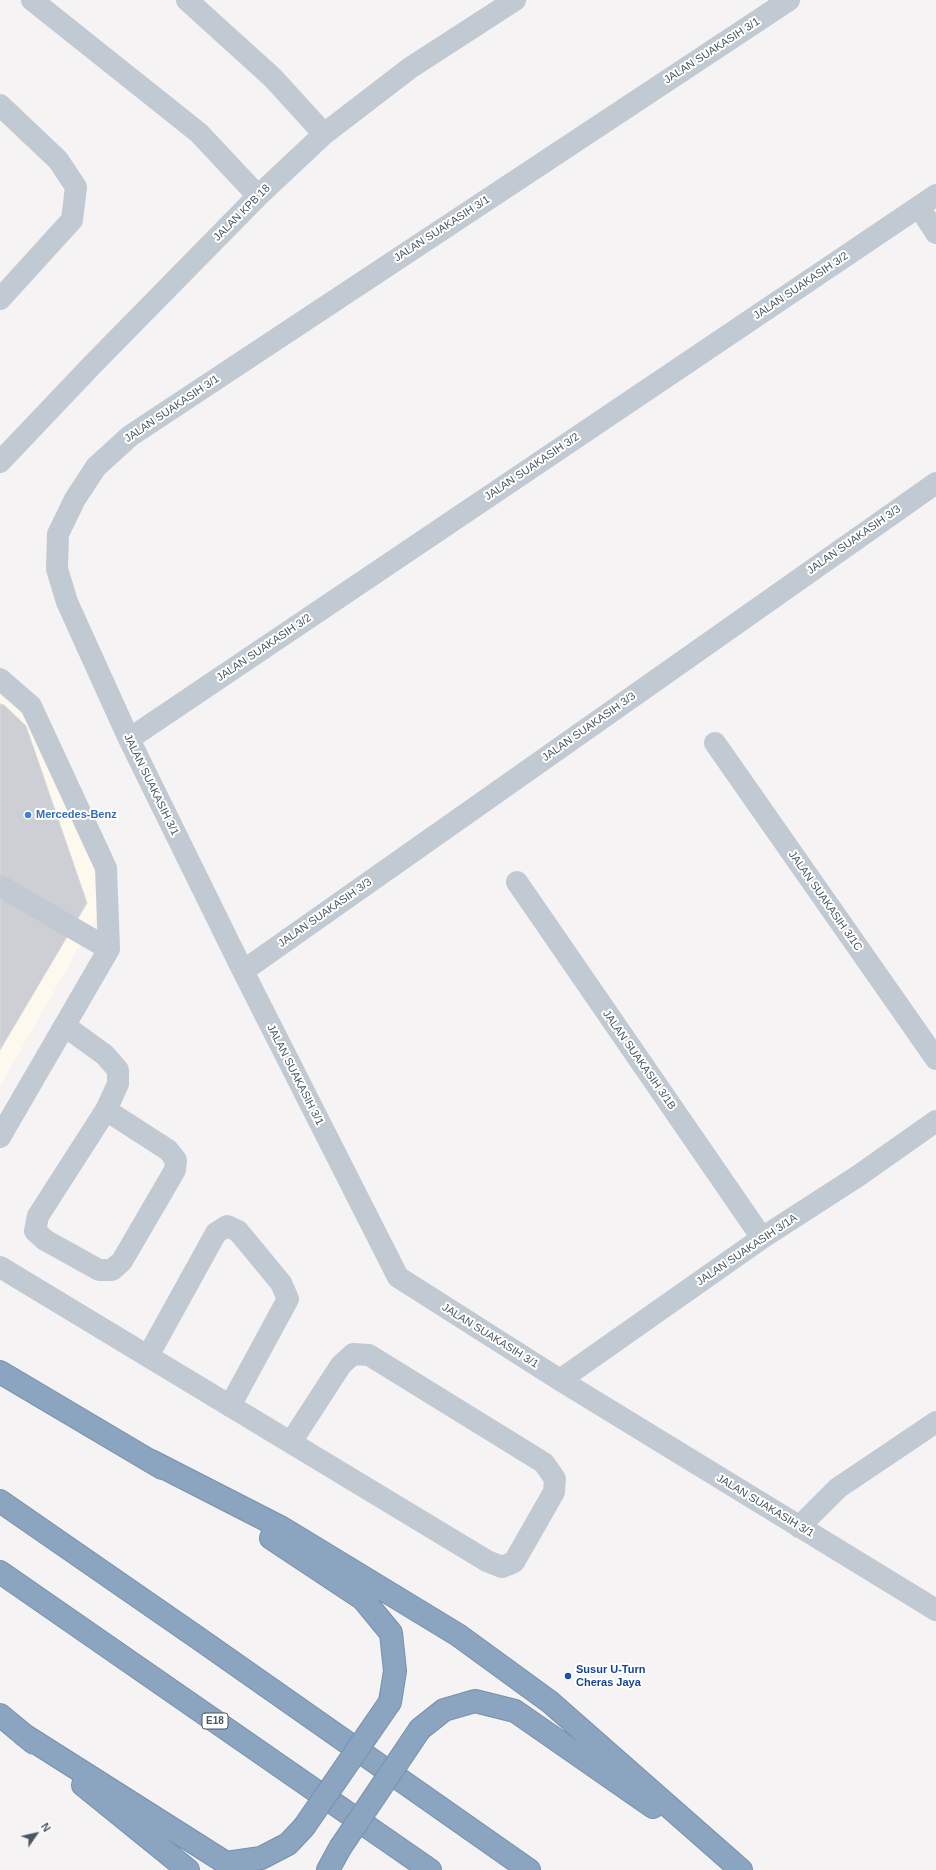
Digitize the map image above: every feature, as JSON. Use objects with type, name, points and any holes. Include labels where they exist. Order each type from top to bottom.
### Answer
[{"type":"highway","points":[[0,1372],[151,1461],[363,1599],[391,1633],[395,1671],[390,1702],[304,1827],[288,1844],[261,1858],[226,1863],[24,1735]]},
{"type":"highway","points":[[151,1461],[282,1528],[458,1635],[556,1707],[740,1869]]},
{"type":"highway","points":[[0,1501],[205,1642],[529,1870]]},
{"type":"highway","name":"E18","points":[[0,1572],[430,1870]]},
{"type":"highway","points":[[328,1870],[340,1848],[420,1729],[444,1710],[475,1701],[515,1711],[740,1869]]},
{"type":"highway","points":[[0,1714],[188,1870]]},
{"type":"street","points":[[32,0],[199,133],[258,196]]},
{"type":"street","points":[[188,0],[273,78],[324,134]]},
{"type":"street","name":"JALAN KPB 18","points":[[0,462],[94,363],[258,196],[324,134],[410,68],[515,0]]},
{"type":"street","name":"JALAN SUAKASIH 3/1","points":[[789,0],[130,436],[96,467],[75,499],[58,534],[57,568],[67,602],[129,739],[243,971],[398,1277],[560,1380],[936,1610]]},
{"type":"street","points":[[0,105],[58,160],[76,187],[72,220],[0,299]]},
{"type":"street","points":[[927,201],[936,233]]},
{"type":"street","name":"JALAN SUAKASIH 3/2","points":[[129,739],[927,201]]},
{"type":"street","name":"JALAN SUAKASIH 3/3","points":[[243,971],[936,482]]},
{"type":"street","points":[[0,679],[31,706],[106,868],[109,949],[0,1137]]},
{"type":"street","name":"JALAN SUAKASIH 3/1C","points":[[715,743],[936,1059]]},
{"type":"street","name":"JALAN SUAKASIH 3/1B","points":[[516,882],[762,1238]]},
{"type":"street","points":[[0,886],[109,949]]},
{"type":"street","points":[[65,1026],[105,1055],[118,1070],[118,1084],[106,1110],[38,1216],[34,1230],[45,1240],[99,1270],[112,1270],[122,1261],[175,1170],[176,1160],[168,1150],[106,1110]]},
{"type":"street","name":"JALAN SUAKASIH 3/1A","points":[[560,1380],[762,1238],[858,1176],[936,1121]]},
{"type":"street","points":[[148,1356],[216,1233],[227,1226],[238,1231],[282,1283],[288,1299],[230,1406]]},
{"type":"street","points":[[0,1266],[487,1561],[502,1566],[514,1562],[554,1492],[555,1479],[544,1463],[369,1355],[353,1354],[340,1364],[291,1442]]},
{"type":"street","points":[[799,1527],[838,1488],[936,1422]]},
{"type":"shaded area","name":"Mercedes-Benz","points":[[0,688],[25,710],[99,869],[101,909],[0,1086]]},
{"type":"building","name":"Mercedes-Benz","points":[[0,704],[4,705],[26,726],[87,903],[0,1050]]},
{"type":"place","name":"Mercedes-Benz","points":[[28,815]]},
{"type":"place","name":"Susur U-Turn Cheras Jaya","points":[[568,1676]]}]
